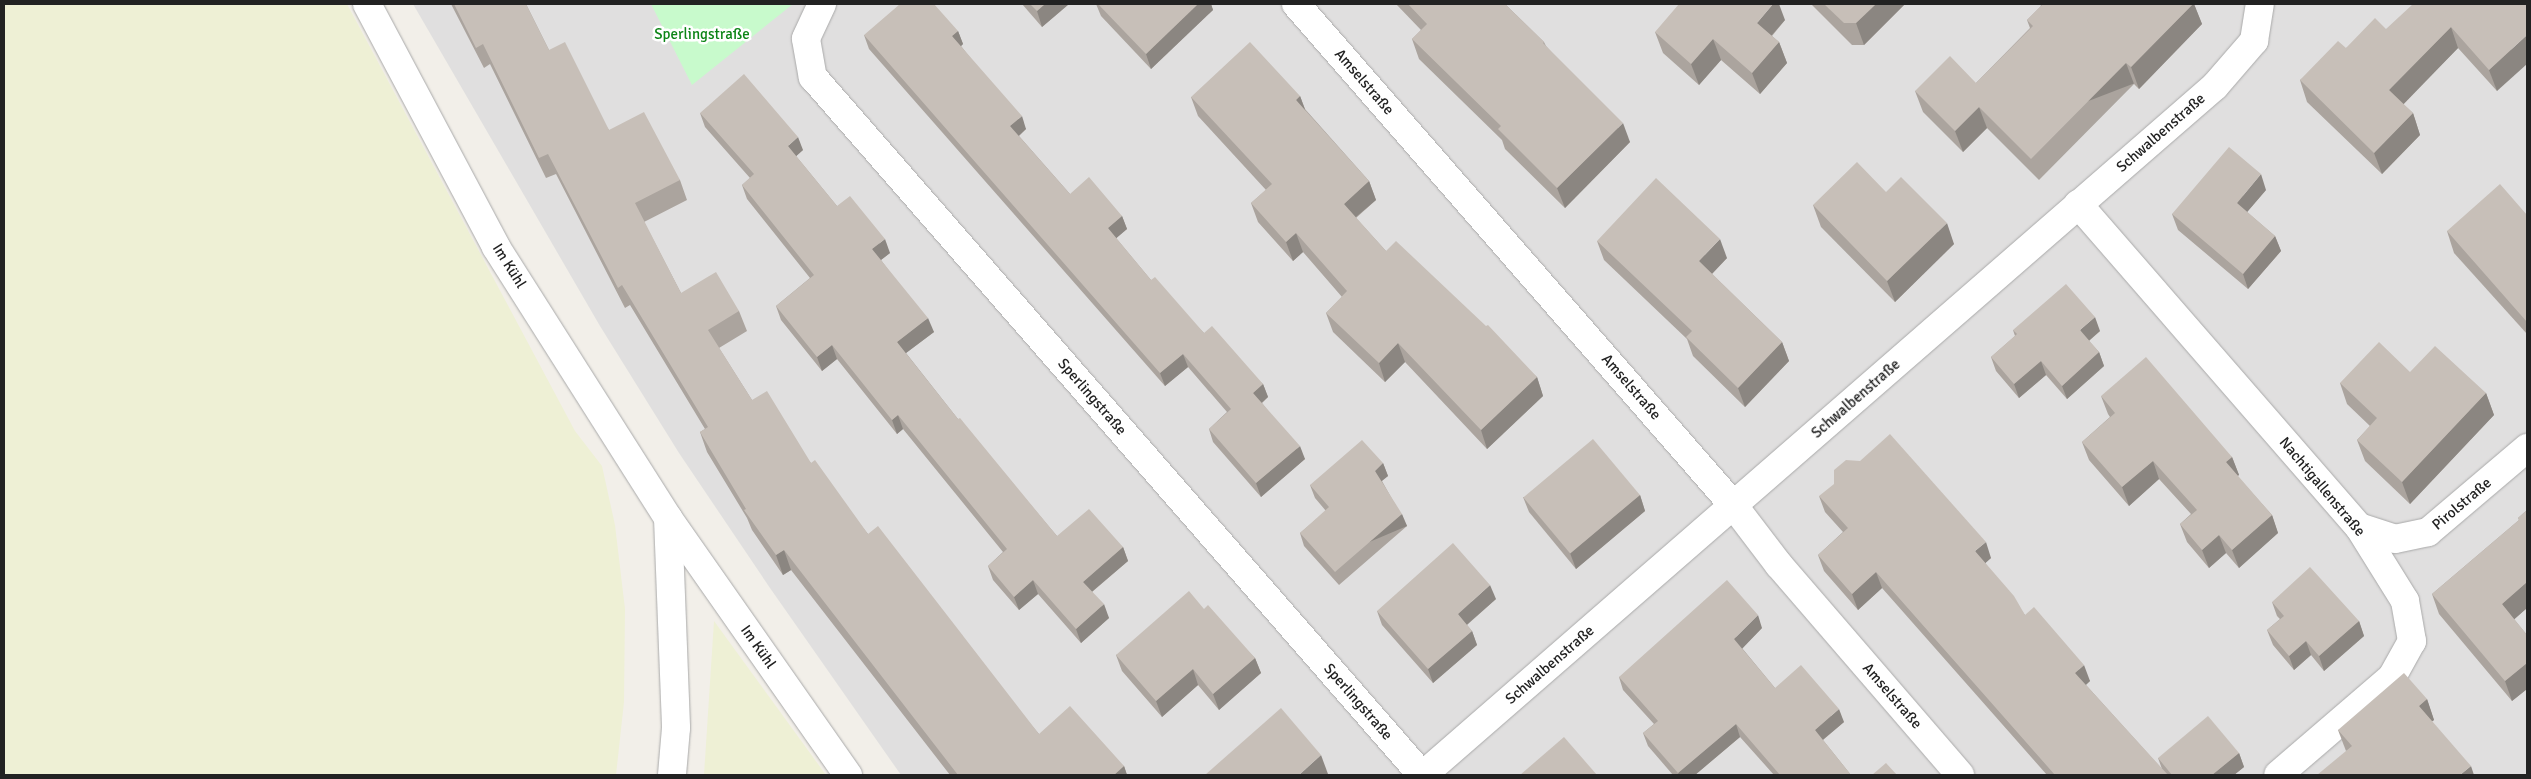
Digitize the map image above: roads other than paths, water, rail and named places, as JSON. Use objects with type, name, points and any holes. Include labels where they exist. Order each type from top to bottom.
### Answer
[{"type":"street","name":"Im Kühl","points":[[367,4],[496,247],[668,518],[848,775]]},
{"type":"street","name":"Sperlingstraße","points":[[822,4],[806,40],[813,77],[1422,775]]},
{"type":"street","name":"Amselstraße","points":[[1296,4],[1734,506],[1779,566],[1960,775]]},
{"type":"street","name":"Schwalbenstraße","points":[[1422,775],[1734,506],[2215,86],[2254,41],[2260,4]]},
{"type":"street","name":"Nachtigallenstraße","points":[[2078,204],[2359,528],[2405,601],[2412,641],[2392,677],[2278,775]]},
{"type":"street","name":"Pirolstraße","points":[[2359,528],[2395,539],[2428,532],[2527,448]]},
{"type":"street","points":[[668,518],[676,728],[672,775]]}]
